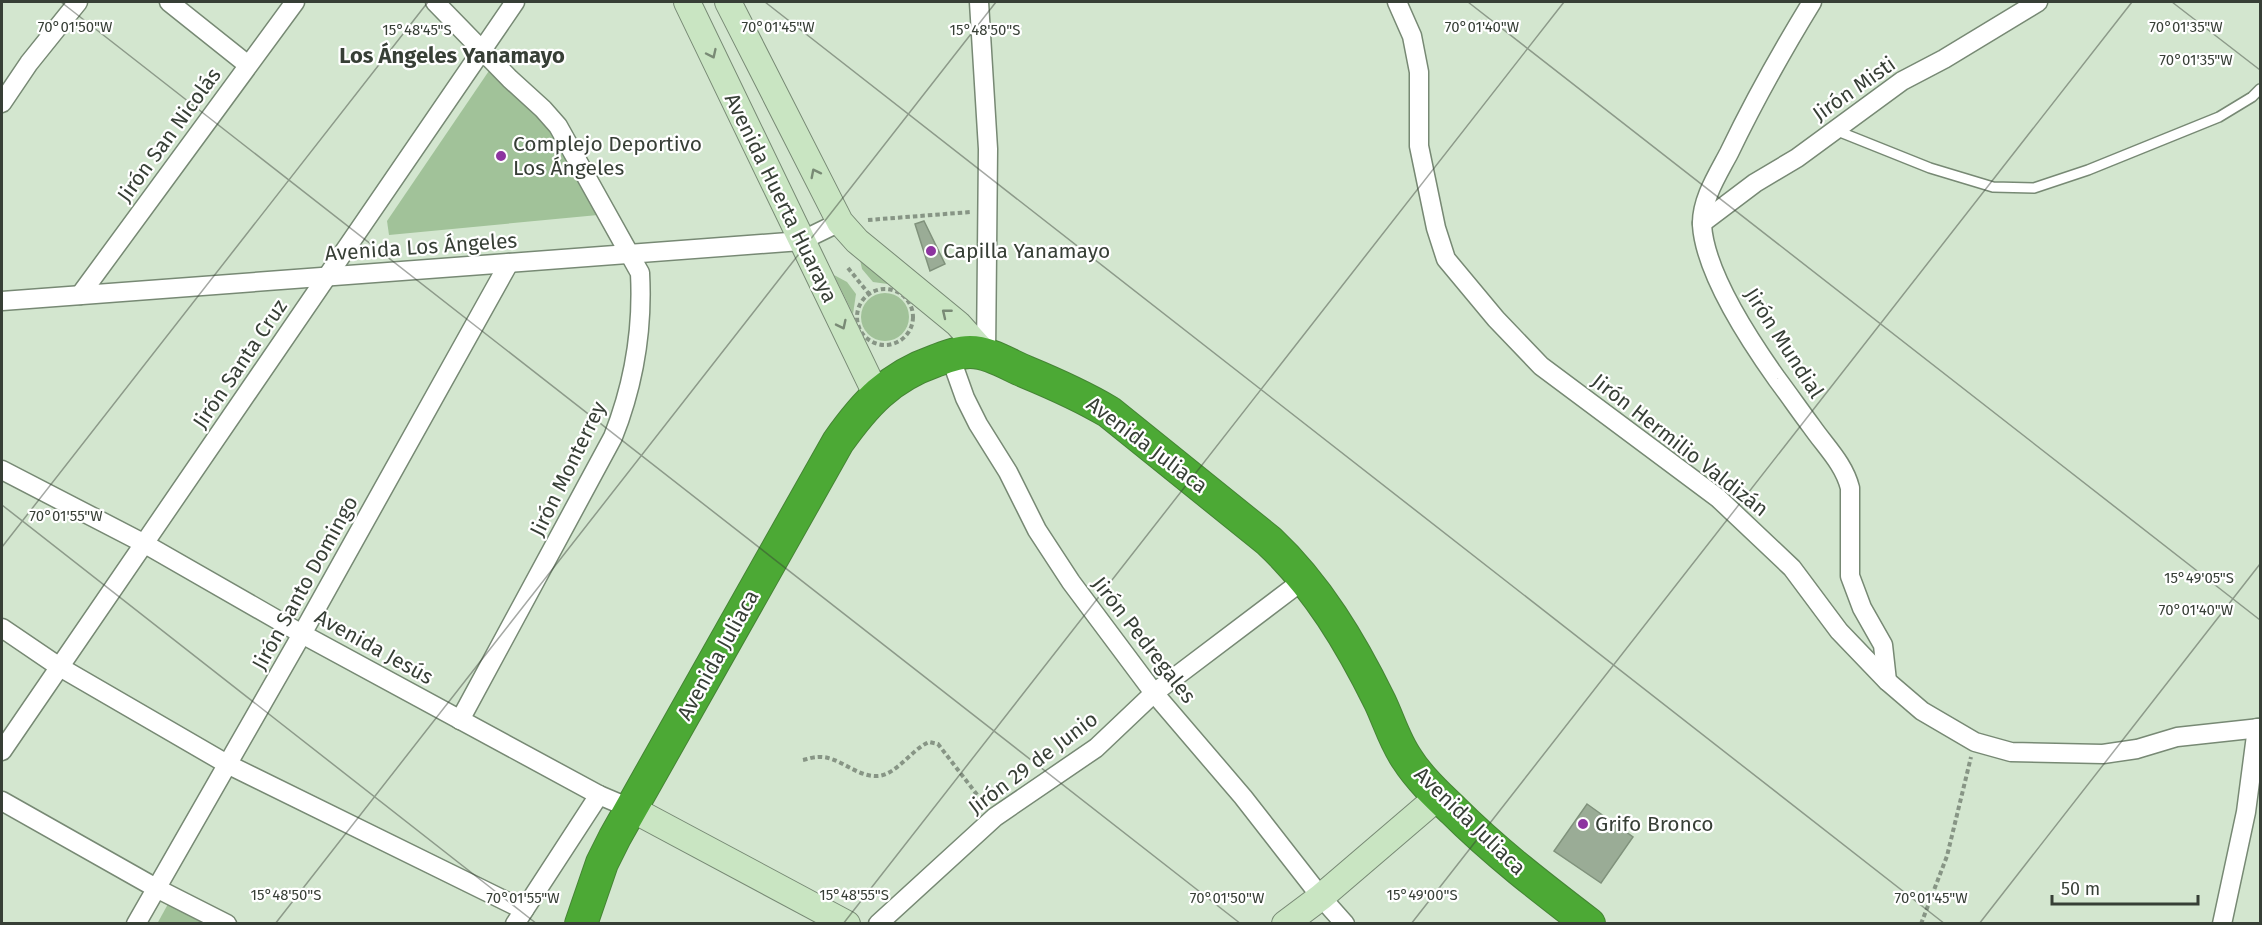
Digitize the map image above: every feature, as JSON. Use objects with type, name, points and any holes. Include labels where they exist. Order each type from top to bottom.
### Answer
[{"type":"highway","name":"Avenida Juliaca","points":[[581,924],[602,863],[838,442],[855,417],[876,394],[912,370],[950,356],[971,352],[986,355],[1089,399],[1109,412],[1283,554],[1306,578],[1322,601],[1362,669],[1407,760],[1471,828],[1536,884],[1589,924]]},
{"type":"street","points":[[2,103],[29,63],[78,2]]},
{"type":"street","points":[[169,2],[248,65]]},
{"type":"street","name":"Jirón San Nicolás","points":[[80,295],[295,2]]},
{"type":"street","name":"Jirón Monterrey","points":[[435,2],[558,126],[640,273],[641,315],[637,350],[623,412],[604,457],[460,720]]},
{"type":"street","name":"Jirón Santa Cruz","points":[[2,752],[58,666],[145,544],[515,2]]},
{"type":"street","name":"Avenida Huerta Huaraya","points":[[687,2],[876,394]]},
{"type":"street","name":"Avenida Huerta Huaraya","points":[[728,2],[840,222],[857,241],[958,324],[986,355]]},
{"type":"street","points":[[979,2],[988,149],[986,355]]},
{"type":"street","name":"Jirón Hermilio Valdizán","points":[[1397,2],[1412,36],[1419,72],[1419,146],[1436,228],[1446,259],[1502,326],[1541,366],[1737,514],[1792,568],[1839,631],[1887,681],[1922,711],[1975,742],[2011,752],[2103,754],[2137,749],[2177,737],[2259,728]]},
{"type":"street","name":"Jirón Mundial","points":[[1812,2],[1766,79],[1734,143],[1709,194],[1702,223],[1706,246],[1720,283],[1751,342],[1813,429],[1832,451],[1847,477],[1850,488],[1850,576],[1862,608],[1883,645],[1887,681]]},
{"type":"street","name":"Jirón Misti","points":[[1702,223],[1755,183],[1790,163],[1902,81],[1944,59],[2038,2]]},
{"type":"street","name":"Avenida Los Ángeles","points":[[2,301],[801,241],[840,222]]},
{"type":"street","name":"Jirón Santo Domingo","points":[[136,924],[302,634],[509,263]]},
{"type":"street","name":"Jirón Pedregales","points":[[950,356],[969,406],[1008,472],[1037,530],[1071,582],[1154,693],[1243,797],[1321,897],[1346,924]]},
{"type":"street","name":"Avenida Jesús","points":[[2,470],[145,544],[302,634],[599,795],[632,808]]},
{"type":"street","name":"Jirón 29 de Junio","points":[[878,924],[995,818],[1096,748],[1154,693],[1306,578]]},
{"type":"street","points":[[2,628],[58,666],[227,764],[519,917],[599,795]]},
{"type":"street","points":[[2222,924],[2253,813],[2259,728]]},
{"type":"street","points":[[1285,924],[1321,897],[1439,796]]},
{"type":"street","points":[[2,801],[156,888],[227,924]]},
{"type":"street","points":[[632,808],[847,924]]},
{"type":"lane","points":[[1835,130],[1930,168],[1993,186],[2034,188],[2088,170],[2219,117],[2252,98],[2260,88]]},
{"type":"path","points":[[840,222],[988,211]]},
{"type":"path","points":[[848,268],[869,294]]},
{"type":"path","points":[[885,289],[901,294],[907,300],[913,315],[909,332],[903,338],[887,345],[878,344],[863,334],[857,318],[863,301],[869,294],[885,289]]},
{"type":"path","points":[[803,760],[818,756],[829,758],[865,774],[880,776],[893,770],[918,747],[929,742],[938,744],[995,818]]},
{"type":"path","points":[[1921,924],[1947,856],[1975,742]]},
{"type":"green space","name":"Complejo Deportivo Los Ángeles","points":[[497,59],[542,105],[598,215],[389,235],[387,221]]},
{"type":"green space","points":[[859,255],[895,285],[873,282],[862,269]]},
{"type":"green space","points":[[834,275],[847,282],[856,294],[853,314]]},
{"type":"green space","points":[[885,293],[902,300],[909,317],[902,334],[885,341],[868,334],[861,317],[868,300]]},
{"type":"green space","points":[[168,904],[202,923],[157,924]]},
{"type":"building","name":"Capilla Yanamayo","points":[[924,221],[945,264],[930,271],[915,224]]},
{"type":"building","points":[[1587,804],[1633,837],[1601,883],[1554,851]]},
{"type":"place","name":"Complejo Deportivo Los Ángeles","points":[[501,156]]},
{"type":"place","name":"Capilla Yanamayo","points":[[931,251]]},
{"type":"place","name":"Grifo Bronco","points":[[1583,824]]},
{"type":"district","name":"Los Ángeles Yanamayo","points":[[452,55]]}]
